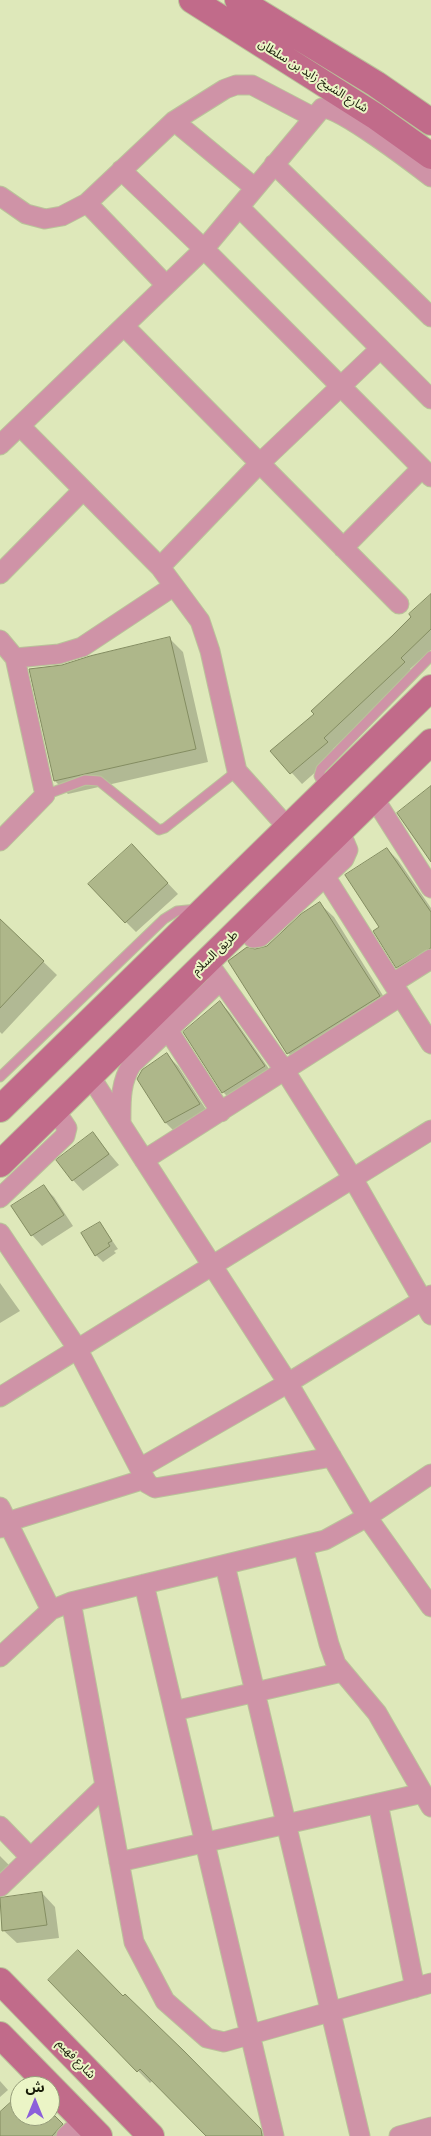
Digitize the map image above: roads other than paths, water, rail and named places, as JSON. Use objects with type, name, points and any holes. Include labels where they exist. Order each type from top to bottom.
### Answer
[{"type":"main road","name":"شارع الشيخ زايد بن سلطان","points":[[192,0],[370,123],[431,156]]},
{"type":"main road","name":"شارع الشيخ زايد بن سلطان","points":[[238,0],[376,84],[431,122]]},
{"type":"main road","points":[[0,1109],[28,1065],[152,945],[204,909],[431,688]]},
{"type":"main road","name":"طريق السلام","points":[[0,1164],[90,1076],[126,1056],[213,971],[242,927],[319,867],[340,831],[374,798],[426,754]]},
{"type":"main road","name":"شارع فهيم","points":[[0,1981],[145,2130]]},
{"type":"main road","points":[[0,2035],[83,2131]]},
{"type":"main road","points":[[106,2136],[110,2124],[121,2121],[145,2130]]},
{"type":"street","points":[[0,196],[26,214],[45,219],[62,216],[87,203],[174,121],[225,89],[236,85],[252,86],[313,117]]},
{"type":"street","points":[[0,445],[204,249],[322,108],[370,123],[431,177]]},
{"type":"street","points":[[174,121],[255,188]]},
{"type":"street","points":[[274,164],[431,317]]},
{"type":"street","points":[[120,170],[204,249],[341,384],[426,473],[343,548]]},
{"type":"street","points":[[87,203],[166,286]]},
{"type":"street","points":[[239,207],[431,399]]},
{"type":"street","points":[[124,326],[399,604]]},
{"type":"street","points":[[160,567],[259,464],[380,349]]},
{"type":"street","points":[[20,426],[160,567],[200,621],[206,636],[237,771],[288,828]]},
{"type":"street","points":[[0,574],[83,490]]},
{"type":"street","points":[[15,658],[59,654],[82,647],[174,586]]},
{"type":"street","points":[[0,640],[15,658],[45,794],[0,841]]},
{"type":"street","points":[[374,798],[431,888]]},
{"type":"street","points":[[319,867],[431,1044]]},
{"type":"street","points":[[144,1160],[285,1072],[397,990],[431,959]]},
{"type":"street","points":[[51,1610],[2,1519],[142,1474],[288,1384],[428,1303],[352,1177],[285,1072],[213,971],[168,1030],[126,1056],[121,1124]]},
{"type":"street","points":[[168,1030],[221,1112]]},
{"type":"street","points":[[90,1076],[288,1384],[367,1516],[431,1608]]},
{"type":"street","points":[[0,1198],[64,1136],[67,1128],[55,1110]]},
{"type":"street","points":[[0,1397],[352,1177],[431,1130]]},
{"type":"street","points":[[0,1234],[77,1348],[148,1484],[154,1488],[332,1456]]},
{"type":"street","points":[[0,1657],[51,1610],[71,1602],[325,1540],[367,1516],[431,1474]]},
{"type":"street","points":[[119,1862],[378,1803],[427,1800],[377,1713],[342,1672],[332,1654],[303,1546]]},
{"type":"street","points":[[225,1565],[360,2136]]},
{"type":"street","points":[[144,1584],[274,2136]]},
{"type":"street","points":[[71,1602],[134,1942],[165,2001],[207,2038],[224,2042],[249,2036],[423,1986],[378,1803]]},
{"type":"street","points":[[174,1711],[342,1672]]},
{"type":"street","points":[[0,1887],[30,1856],[105,1786]]},
{"type":"street","points":[[0,1826],[30,1856]]},
{"type":"street","points":[[399,2136],[431,2127]]},
{"type":"lane","points":[[328,790],[320,782],[318,776],[321,769],[431,656]]},
{"type":"lane","points":[[45,794],[85,780],[99,781],[159,830],[237,771]]},
{"type":"lane","points":[[0,1077],[28,1065]]}]
